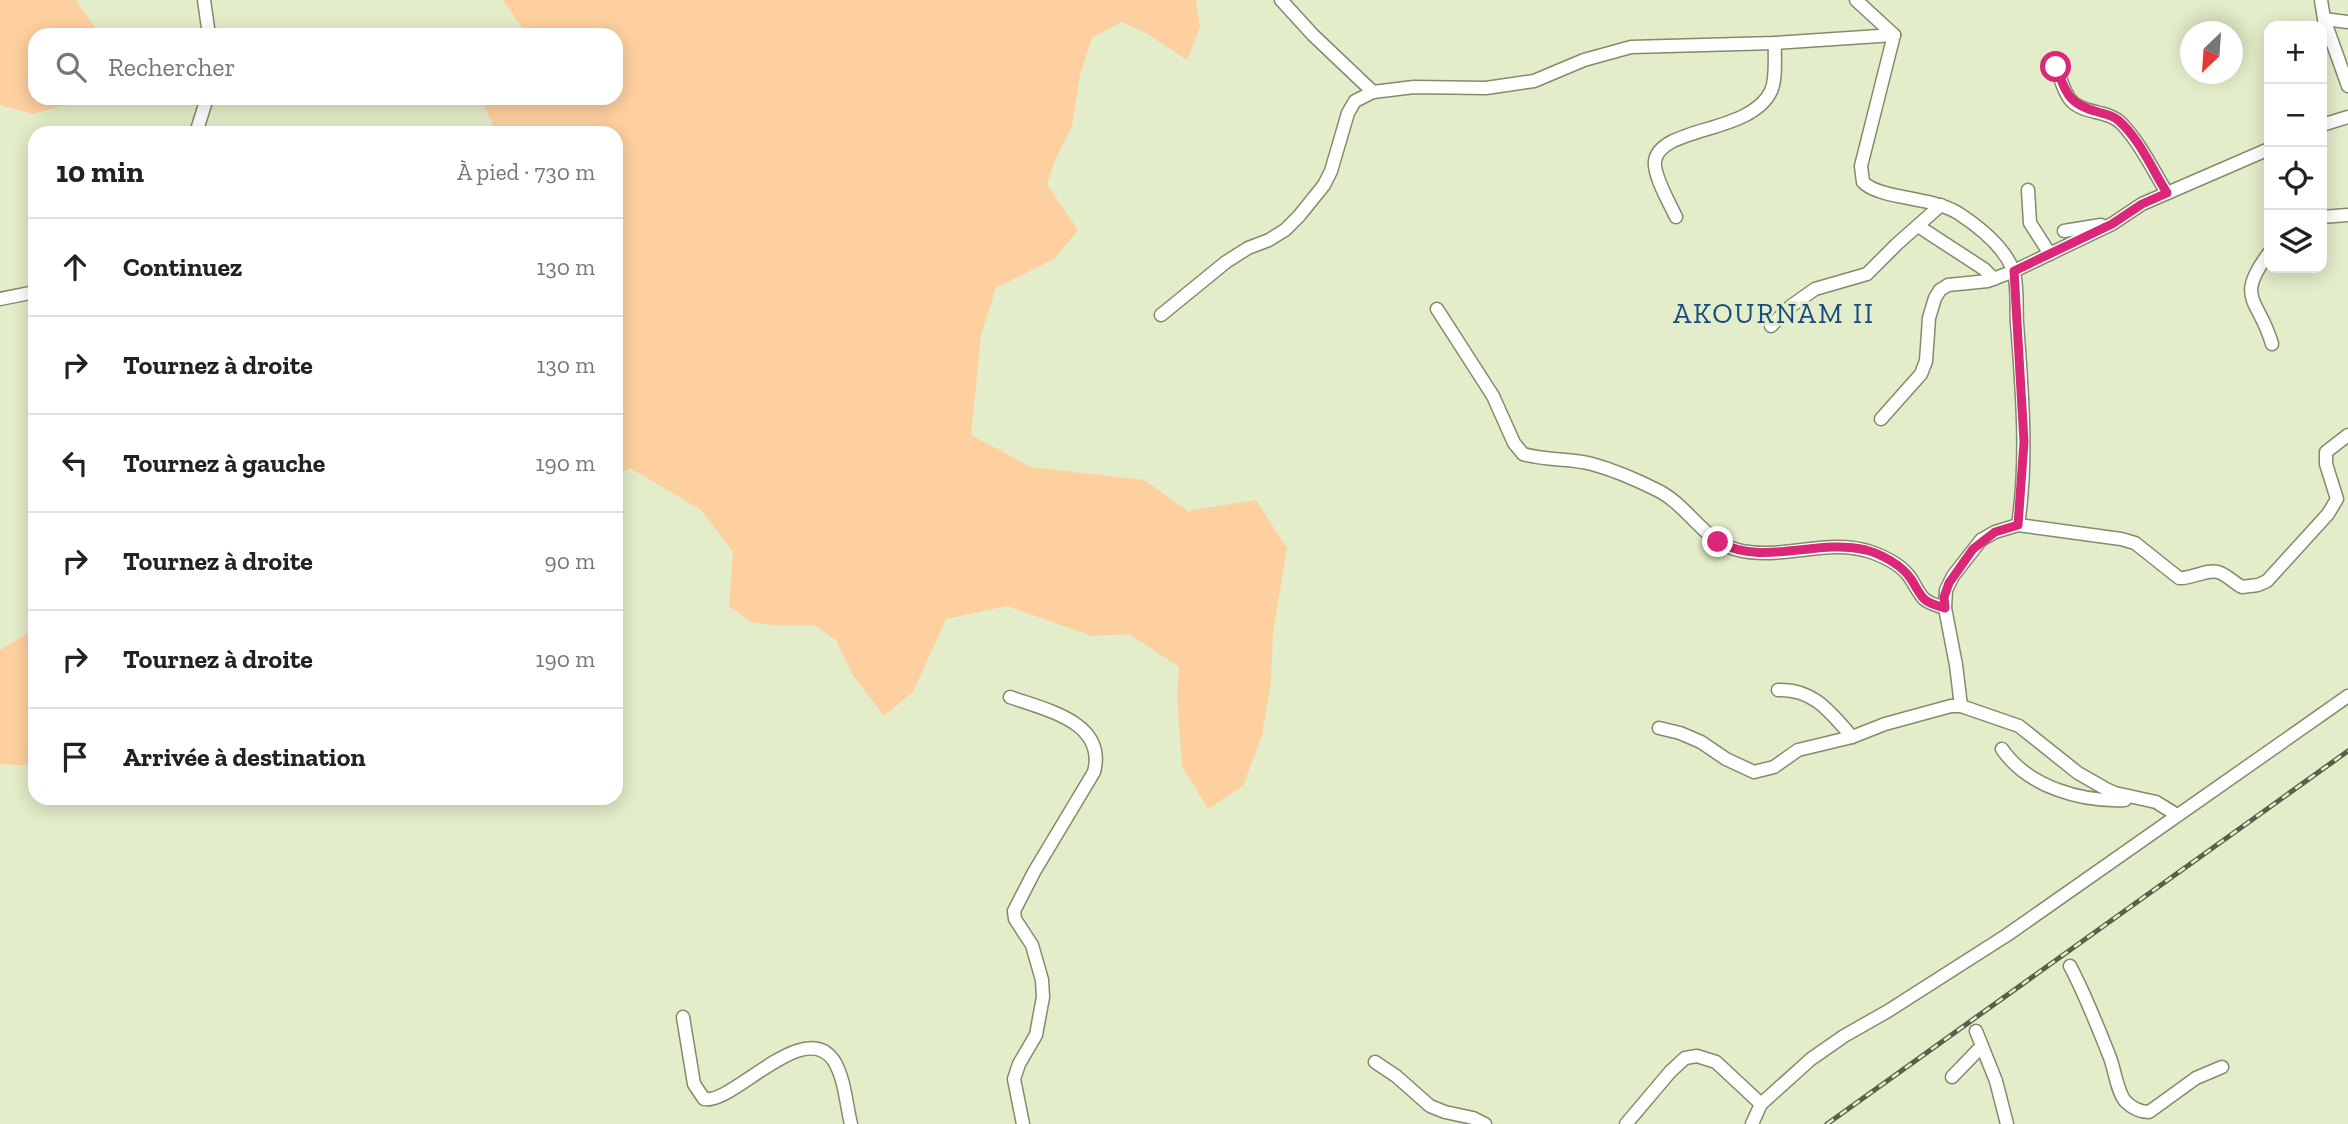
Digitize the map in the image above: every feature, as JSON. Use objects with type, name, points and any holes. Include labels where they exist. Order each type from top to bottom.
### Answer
[{"type":"street","points":[[204,0],[208,28]]},
{"type":"street","points":[[1281,0],[1313,35],[1373,92]]},
{"type":"street","points":[[1860,4],[1876,0]]},
{"type":"street","points":[[2322,0],[2324,19],[2348,86]]},
{"type":"street","points":[[1860,4],[1894,35]]},
{"type":"street","points":[[2324,19],[2348,22]]},
{"type":"street","points":[[1161,315],[1226,262],[1285,230],[1324,184],[1331,171],[1348,113],[1355,101],[1373,92],[1414,87],[1486,88],[1534,81],[1607,52],[1631,47],[1775,43],[1894,35]]},
{"type":"street","points":[[1894,35],[1861,166],[1863,183],[1878,192],[1941,205],[1956,212],[1979,228],[2003,253],[2014,271],[2024,442],[2018,525]]},
{"type":"street","points":[[1676,217],[1656,171],[1655,160],[1658,154],[1667,143],[1725,125],[1746,115],[1762,103],[1771,91],[1775,43]]},
{"type":"street","points":[[2056,67],[2069,98],[2074,103],[2121,122],[2167,193]]},
{"type":"street","points":[[198,126],[205,105]]},
{"type":"street","points":[[2327,123],[2348,117]]},
{"type":"street","points":[[1881,419],[1921,374],[1926,361],[1929,318],[1940,290],[1948,285],[1994,279],[2014,271],[2112,224],[2142,204],[2264,151]]},
{"type":"street","points":[[2028,190],[2030,223],[2050,254]]},
{"type":"street","points":[[1771,326],[1791,306],[1815,289],[1867,274],[1941,205]]},
{"type":"street","points":[[2327,217],[2348,215]]},
{"type":"street","points":[[2064,231],[2112,224]]},
{"type":"street","points":[[1917,226],[1994,279]]},
{"type":"street","points":[[2264,261],[2254,276],[2250,293],[2251,301],[2268,328],[2272,344]]},
{"type":"street","points":[[0,299],[28,293]]},
{"type":"street","points":[[1437,309],[1493,396],[1517,449],[1524,454],[1591,464],[1659,491],[1673,500],[1718,542],[1735,549],[1760,554],[1842,548],[1875,553],[1903,569],[1919,595],[1931,604],[1945,608]]},
{"type":"street","points":[[1961,706],[1944,597],[1949,583],[1973,549],[1995,532],[2018,525],[2121,538],[2135,543],[2179,578],[2187,579],[2219,572],[2242,587],[2258,585],[2267,581],[2279,568],[2328,514],[2337,499],[2326,464],[2326,452],[2348,435]]},
{"type":"street","points":[[1778,690],[1797,691],[1822,704],[1852,737]]},
{"type":"street","points":[[1752,1124],[1761,1104],[1811,1059],[2007,935],[2348,696]]},
{"type":"street","points":[[1010,697],[1064,716],[1079,725],[1090,736],[1097,763],[1014,911],[1019,926],[1032,945],[1042,979],[1043,997],[1036,1035],[1019,1064],[1014,1079],[1023,1124]]},
{"type":"street","points":[[1659,728],[1701,742],[1726,760],[1754,772],[1774,767],[1798,750],[1852,737],[1885,724],[1951,706],[1961,706],[2020,726],[2078,773],[2115,793],[2156,802],[2177,815]]},
{"type":"street","points":[[2002,749],[2015,766],[2052,787],[2110,800],[2139,799]]},
{"type":"street","points":[[2070,966],[2110,1057],[2124,1100],[2134,1109],[2149,1112],[2196,1078],[2222,1068]]},
{"type":"street","points":[[683,1017],[694,1084],[704,1099],[712,1100],[723,1095],[792,1052],[813,1049],[833,1059],[843,1087],[851,1124]]},
{"type":"street","points":[[1976,1031],[1996,1081],[2007,1124]]},
{"type":"street","points":[[1952,1077],[1982,1047]]},
{"type":"street","points":[[1626,1124],[1670,1072],[1685,1058],[1697,1056],[1716,1062],[1761,1104]]},
{"type":"street","points":[[1375,1062],[1396,1076],[1430,1106],[1485,1124]]},
{"type":"shaded area","points":[[0,0],[76,0],[95,28],[28,28],[28,105],[64,105],[33,114],[0,105]]},
{"type":"shaded area","points":[[503,0],[1196,0],[1200,27],[1187,60],[1146,33],[1122,22],[1092,38],[1080,75],[1072,126],[1055,160],[1047,184],[1078,230],[1054,259],[996,288],[981,335],[971,435],[1031,467],[1144,480],[1188,511],[1256,500],[1287,548],[1273,634],[1271,681],[1262,735],[1243,786],[1208,809],[1182,766],[1177,695],[1179,667],[1129,634],[1092,636],[1007,606],[946,619],[913,692],[884,716],[852,674],[836,640],[814,625],[781,626],[751,622],[729,606],[733,552],[701,510],[630,468],[623,472],[623,126],[494,126],[483,105],[623,105],[623,28],[522,28]]},
{"type":"shaded area","points":[[28,633],[28,764],[0,764],[0,650]]},
{"type":"railway","points":[[1827,1124],[2348,751]]},
{"type":"district","name":"AKOURNAM II","points":[[1774,313]]},
{"type":"route","points":[[1718,542],[1760,554],[1829,547],[1856,548],[1875,553],[1903,569],[1919,595],[1931,604],[1945,608],[1944,597],[1949,583],[1973,549],[1981,540],[1995,532],[2018,525],[2024,442],[2014,271],[2112,224],[2142,204],[2167,193],[2121,122],[2074,103],[2069,98],[2056,67]]}]
